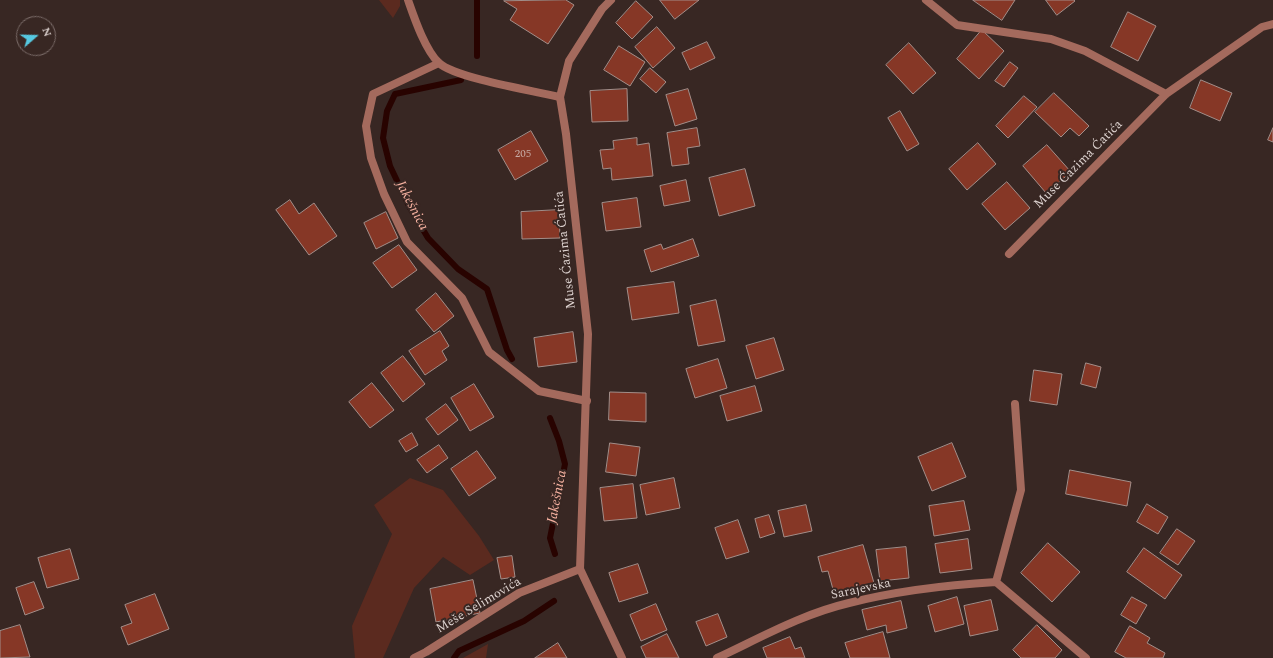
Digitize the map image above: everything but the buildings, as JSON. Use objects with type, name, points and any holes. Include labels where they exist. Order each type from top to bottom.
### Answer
[{"type":"street","points":[[408,0],[421,35],[439,63],[458,73],[560,98]]},
{"type":"street","name":"Muse Ćazima Ćatića","points":[[611,0],[602,9],[569,61],[560,98],[566,134],[588,334],[587,401],[582,478],[580,569],[622,658]]},
{"type":"street","points":[[926,0],[957,25],[1051,39],[1085,51],[1166,94]]},
{"type":"street","name":"Muse Ćazima Ćatića","points":[[1009,254],[1166,94],[1262,27],[1273,24]]},
{"type":"street","points":[[439,63],[373,94],[366,126],[370,158],[384,194],[407,242],[462,298],[489,352],[539,391],[587,401]]},
{"type":"street","points":[[1015,404],[1021,490],[996,582],[1086,658]]},
{"type":"street","name":"Meše Selimovića","points":[[414,658],[426,652],[519,593],[580,569]]},
{"type":"street","name":"Sarajevska","points":[[717,658],[794,621],[848,603],[950,585],[996,582]]},
{"type":"shaded area","points":[[379,0],[400,0],[400,6],[393,18]]},
{"type":"shaded area","points":[[410,478],[443,490],[479,536],[494,560],[470,575],[443,557],[414,588],[383,658],[355,658],[352,626],[392,534],[374,505]]},
{"type":"shaded area","points":[[488,644],[486,658],[463,658]]},
{"type":"waterway","name":"Jakešnica","points":[[477,0],[477,56]]},
{"type":"waterway","name":"Jakešnica","points":[[461,80],[395,94],[387,111],[383,138],[390,166],[409,206],[428,238],[458,269],[487,289],[507,350],[512,359]]},
{"type":"waterway","name":"Jakešnica","points":[[550,418],[559,441],[565,464],[550,538],[555,554]]},
{"type":"waterway","name":"Jakešnica","points":[[454,658],[459,651],[524,621],[554,601]]}]
